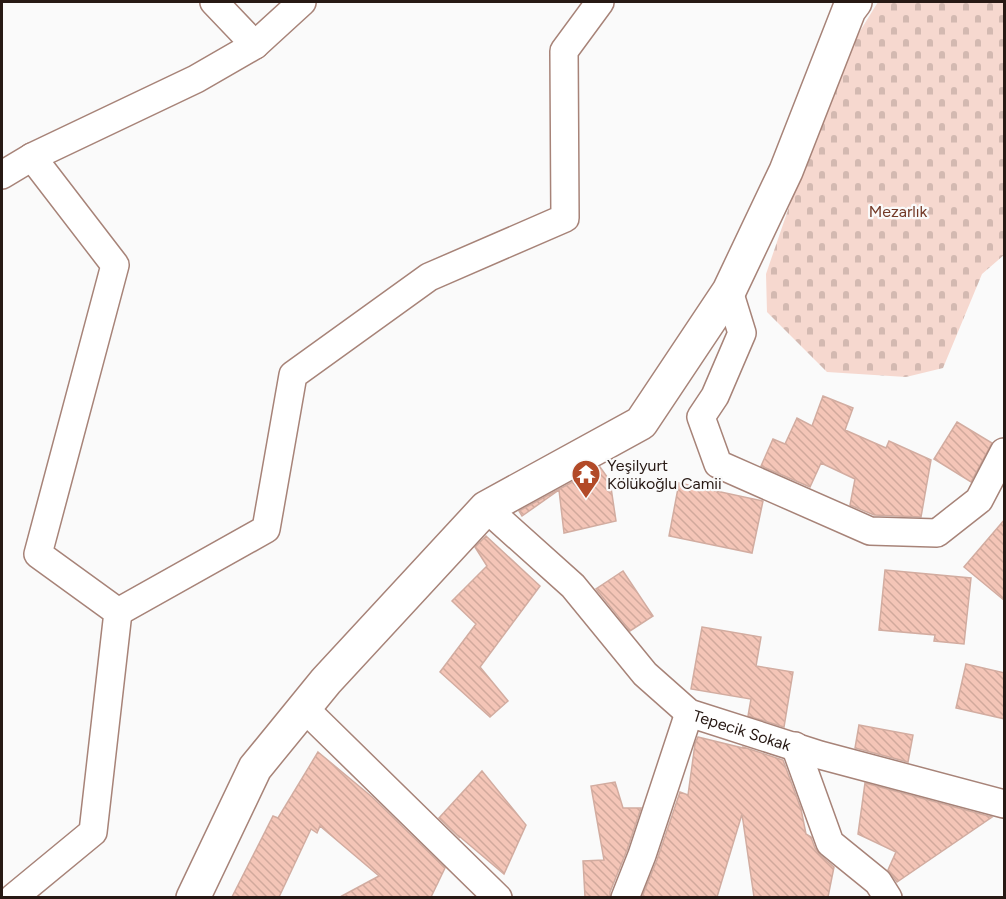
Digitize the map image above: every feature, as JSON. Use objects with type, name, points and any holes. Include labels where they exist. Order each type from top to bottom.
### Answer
[{"type":"main road","points":[[194,897],[255,768],[326,681],[486,508],[641,423],[729,291],[786,171],[849,10],[855,2]]},
{"type":"street","points":[[214,2],[255,45]]},
{"type":"street","points":[[2,175],[32,157],[196,78],[255,45],[302,2]]},
{"type":"street","points":[[118,612],[266,529],[293,375],[429,277],[565,218],[564,51],[600,2]]},
{"type":"street","points":[[32,157],[115,266],[38,554],[118,612]]},
{"type":"street","points":[[729,291],[742,333],[715,396],[701,417],[718,464],[870,531],[937,533],[979,500],[1005,452]]},
{"type":"street","name":"Tepecik Sokak","points":[[486,508],[573,586],[645,674],[689,713],[820,755],[1005,804]]},
{"type":"street","points":[[14,897],[93,832],[118,612]]},
{"type":"street","points":[[304,708],[498,897]]},
{"type":"street","points":[[625,897],[642,855],[689,713]]},
{"type":"street","points":[[795,746],[830,843],[878,882],[888,897]]},
{"type":"green space","name":"Mezarlık","points":[[878,2],[1004,2],[1004,255],[982,274],[943,368],[906,377],[827,372],[767,312],[766,274],[836,70]]},
{"type":"building","points":[[823,396],[853,408],[845,430],[886,448],[889,441],[931,460],[921,517],[874,515],[850,505],[855,479],[821,463],[810,487],[761,466],[773,439],[785,444],[797,418],[812,426]]},
{"type":"building","points":[[957,422],[992,443],[971,482],[934,459]]},
{"type":"building","points":[[600,467],[610,481],[616,521],[564,533],[559,490],[522,516],[519,511]]},
{"type":"building","points":[[679,483],[763,501],[752,553],[669,536]]},
{"type":"building","points":[[1005,519],[1005,601],[964,567]]},
{"type":"building","points":[[486,536],[540,586],[480,667],[508,701],[490,717],[440,672],[476,624],[452,601],[487,566],[475,547]]},
{"type":"building","points":[[885,570],[971,578],[964,644],[934,641],[935,635],[879,630]]},
{"type":"building","points":[[623,571],[653,616],[630,631],[596,589]]},
{"type":"building","points":[[702,627],[761,637],[756,666],[793,672],[784,727],[748,716],[751,699],[691,689]]},
{"type":"building","points":[[966,664],[1005,673],[1005,719],[956,708]]},
{"type":"building","points":[[859,725],[913,735],[908,762],[855,748]]},
{"type":"building","points":[[698,737],[743,747],[783,760],[801,809],[806,834],[811,837],[820,855],[834,867],[828,897],[754,897],[742,814],[717,897],[642,897],[680,792],[688,795]]},
{"type":"building","points":[[318,752],[372,797],[445,868],[431,897],[340,897],[379,876],[320,826],[317,833],[311,829],[279,897],[232,897],[273,816],[278,818]]},
{"type":"building","points":[[482,771],[526,825],[504,874],[439,818]]},
{"type":"building","points":[[615,782],[623,808],[641,808],[610,897],[585,897],[583,861],[604,860],[591,786]]},
{"type":"building","points":[[865,783],[992,817],[897,882],[888,870],[896,852],[858,834]]},
{"type":"place","name":"Yeşilyurt Kölükoğlu Camii","points":[[586,500]]}]
